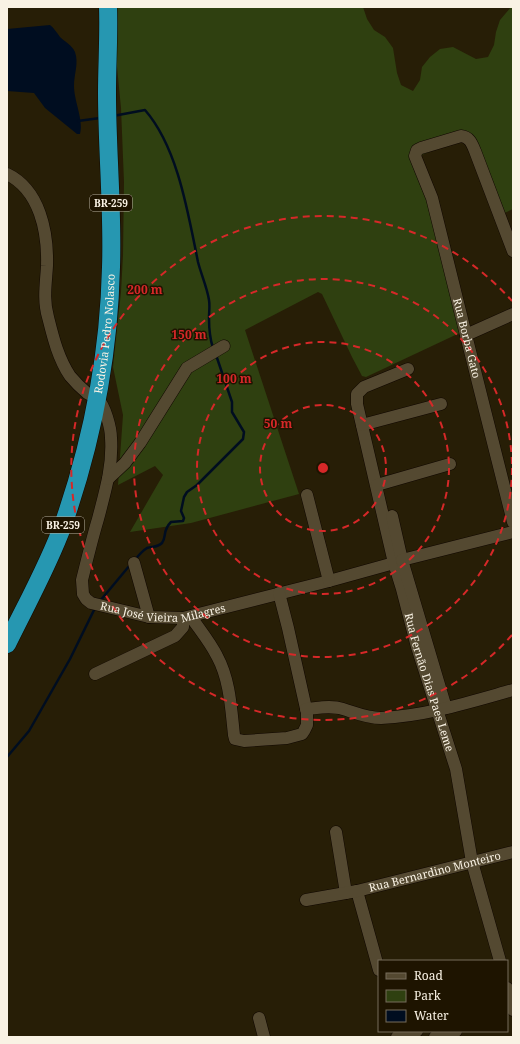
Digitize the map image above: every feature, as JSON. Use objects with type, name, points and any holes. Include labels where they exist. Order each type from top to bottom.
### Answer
[{"type":"highway","name":"Rodovia Pedro Nolasco","points":[[7,644],[52,552],[63,525],[76,484],[98,399],[108,328],[112,267],[107,93],[109,35],[108,7]]},
{"type":"street","name":"Rua Borba Gato","points":[[513,251],[469,139],[465,136],[461,136],[421,148],[416,151],[415,156],[432,198],[513,522]]},
{"type":"street","points":[[7,174],[19,181],[30,192],[42,220],[46,244],[45,301],[58,351],[64,366],[71,377],[86,392],[98,399]]},
{"type":"street","points":[[466,335],[513,314]]},
{"type":"street","points":[[108,479],[125,463],[140,443],[187,368],[224,346]]},
{"type":"street","name":"Rua Fernão Dias Paes Leme","points":[[408,369],[364,387],[357,394],[357,404],[380,484],[398,561],[402,589],[417,647],[442,709],[456,769],[472,862],[500,960]]},
{"type":"street","name":"Rua José Vieira Milagres","points":[[98,399],[109,423],[111,456],[108,479],[82,580],[83,594],[91,603],[149,617],[187,618],[329,581],[398,561],[513,532]]},
{"type":"street","points":[[362,425],[441,404]]},
{"type":"street","points":[[380,484],[450,464]]},
{"type":"street","points":[[307,495],[329,581]]},
{"type":"street","points":[[134,563],[149,617]]},
{"type":"street","points":[[95,674],[175,636],[183,627],[187,618],[217,655],[228,684],[234,735],[236,740],[268,740],[302,734],[306,729],[306,709],[279,593]]},
{"type":"street","points":[[306,709],[333,707],[364,716],[380,718],[442,709],[513,690]]},
{"type":"street","points":[[336,832],[352,892],[378,967]]},
{"type":"street","name":"Rua Bernardino Monteiro","points":[[306,900],[352,892],[513,852]]},
{"type":"street","points":[[508,992],[513,1009]]},
{"type":"street","points":[[259,1018],[264,1037]]},
{"type":"street","points":[[397,1037],[414,1032]]},
{"type":"street","points":[[435,1037],[452,1032]]},
{"type":"green space","points":[[113,7],[363,7],[367,19],[374,30],[385,37],[393,48],[397,73],[401,85],[413,91],[420,80],[422,67],[430,57],[440,49],[453,47],[476,59],[488,57],[494,45],[500,20],[511,7],[513,7],[513,209],[500,215],[466,137],[417,157],[466,330],[366,377],[362,376],[322,294],[318,292],[245,330],[299,494],[191,523],[130,532],[163,475],[155,466],[118,485],[123,415],[113,367],[121,292],[124,182],[121,108],[114,36]]},
{"type":"water","points":[[50,25],[75,52],[76,64],[74,92],[81,123],[80,134],[77,134],[45,108],[34,93],[7,91],[7,29]]},
{"type":"waterway","points":[[113,116],[145,110],[156,125],[166,143],[174,162],[186,202],[198,262],[208,295],[209,330],[213,348]]},
{"type":"waterway","points":[[78,121],[100,118]]},
{"type":"waterway","points":[[135,560],[147,548],[160,545],[162,543],[166,528],[171,522],[183,521],[184,518],[181,511],[184,497],[187,492],[197,485],[243,439],[244,432],[232,412],[232,402],[216,355]]},
{"type":"waterway","points":[[100,601],[130,565]]},
{"type":"waterway","points":[[7,757],[29,731],[70,659],[95,608]]}]
